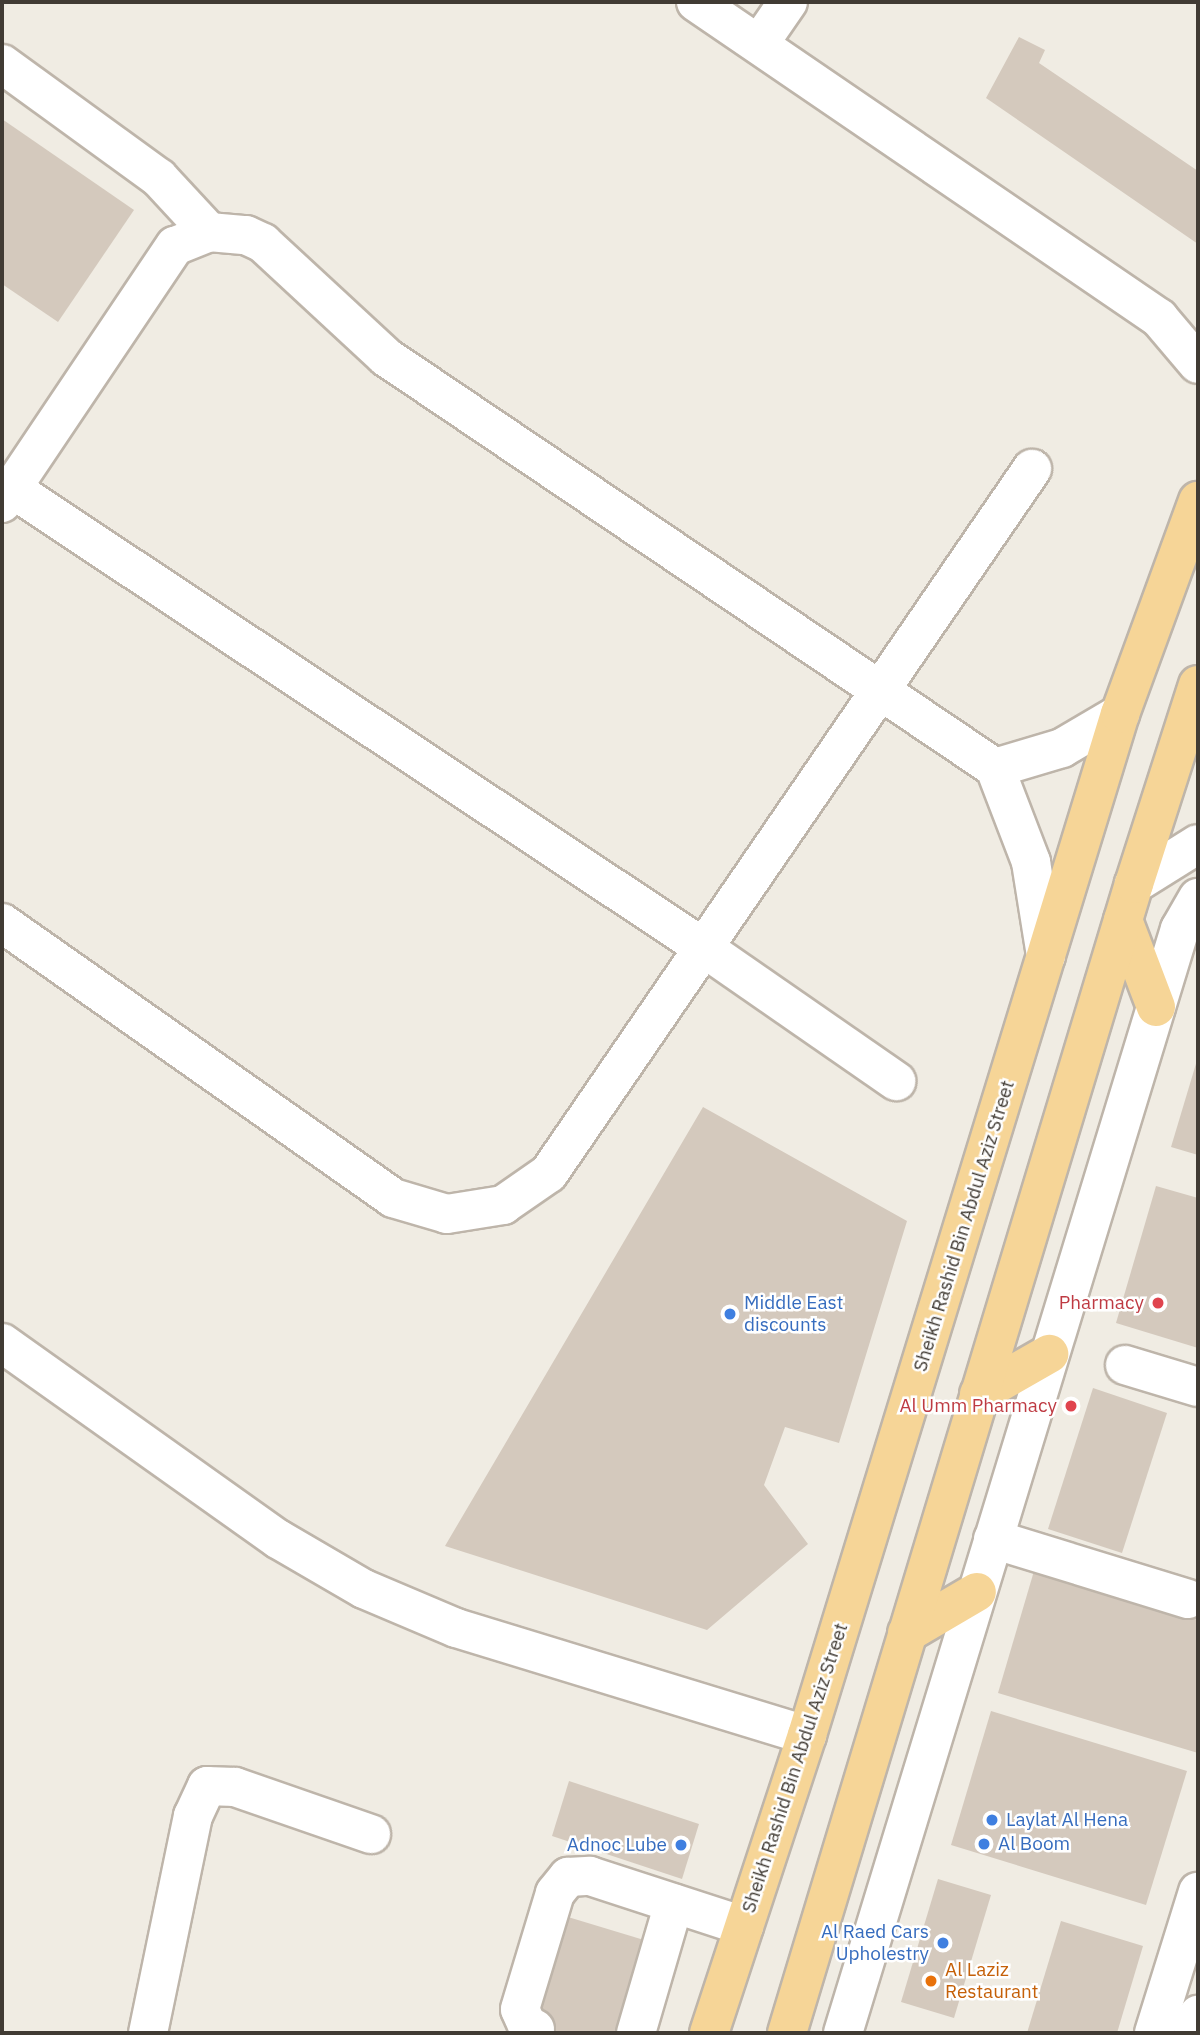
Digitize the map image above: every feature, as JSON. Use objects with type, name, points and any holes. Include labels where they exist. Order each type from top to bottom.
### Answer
[{"type":"main road","name":"Sheikh Rashid Bin Abdul Aziz Street","points":[[709,2033],[807,1735],[1047,960],[1120,714],[1198,501]]},
{"type":"main road","points":[[787,2033],[1133,884],[1198,685]]},
{"type":"main road","points":[[1123,920],[1156,1007]]},
{"type":"main road","points":[[979,1394],[1049,1354]]},
{"type":"main road","points":[[907,1633],[977,1592]]},
{"type":"street","points":[[696,2],[1159,318],[1198,364]]},
{"type":"street","points":[[759,44],[788,2]]},
{"type":"street","points":[[2,64],[159,178],[209,232]]},
{"type":"street","points":[[896,1081],[704,948],[7,495],[163,260],[183,241],[209,232],[228,231],[263,243],[386,357],[995,768],[1031,862],[1042,912],[1047,960]]},
{"type":"street","points":[[1159,318],[1198,322]]},
{"type":"street","points":[[2,923],[393,1198],[447,1214],[503,1205],[550,1173],[1032,468]]},
{"type":"street","points":[[995,768],[1062,748],[1120,714]]},
{"type":"street","points":[[1133,884],[1198,844]]},
{"type":"street","points":[[843,2033],[1180,929],[1198,898]]},
{"type":"street","points":[[2,1343],[278,1539],[364,1589],[456,1628],[807,1735]]},
{"type":"street","points":[[1125,1365],[1198,1387]]},
{"type":"street","points":[[993,1539],[1188,1599]]},
{"type":"street","points":[[148,2033],[193,1816],[207,1786],[235,1787],[370,1834]]},
{"type":"street","points":[[535,2029],[527,2025],[520,2009],[560,1884],[579,1874],[590,1875],[744,1926]]},
{"type":"street","points":[[1154,2033],[1198,1892]]},
{"type":"street","points":[[636,2033],[674,1903]]},
{"type":"street","points":[[1193,2033],[1198,2015]]},
{"type":"building","points":[[1019,37],[1045,50],[1039,63],[1198,171],[1198,244],[986,98]]},
{"type":"building","points":[[2,119],[134,210],[58,322],[2,284]]},
{"type":"building","points":[[1198,1057],[1198,1155],[1171,1147]]},
{"type":"building","points":[[703,1107],[907,1221],[839,1443],[785,1427],[764,1485],[808,1544],[707,1630],[445,1546]]},
{"type":"building","points":[[1156,1186],[1198,1198],[1198,1348],[1116,1323]]},
{"type":"building","points":[[1093,1388],[1167,1413],[1122,1553],[1048,1529]]},
{"type":"building","points":[[1034,1571],[1198,1620],[1198,1753],[998,1693]]},
{"type":"building","points":[[991,1711],[1187,1771],[1146,1905],[951,1845]]},
{"type":"building","points":[[569,1781],[699,1824],[682,1879],[552,1836]]},
{"type":"building","points":[[938,1879],[991,1895],[954,2018],[901,2002]]},
{"type":"building","points":[[568,1917],[644,1940],[616,2033],[533,2033]]},
{"type":"building","points":[[1061,1921],[1143,1946],[1117,2033],[1027,2033]]},
{"type":"place","name":"Pharmacy","points":[[1158,1303]]},
{"type":"place","name":"Middle East discounts","points":[[730,1314]]},
{"type":"place","name":"Al Umm Pharmacy","points":[[1071,1406]]},
{"type":"place","name":"Laylat Al Hena","points":[[992,1820]]},
{"type":"place","name":"Al Boom","points":[[984,1844]]},
{"type":"place","name":"Adnoc Lube","points":[[681,1845]]},
{"type":"place","name":"Al Raed Cars Upholestry","points":[[943,1943]]},
{"type":"place","name":"Al Laziz Restaurant","points":[[931,1981]]}]
